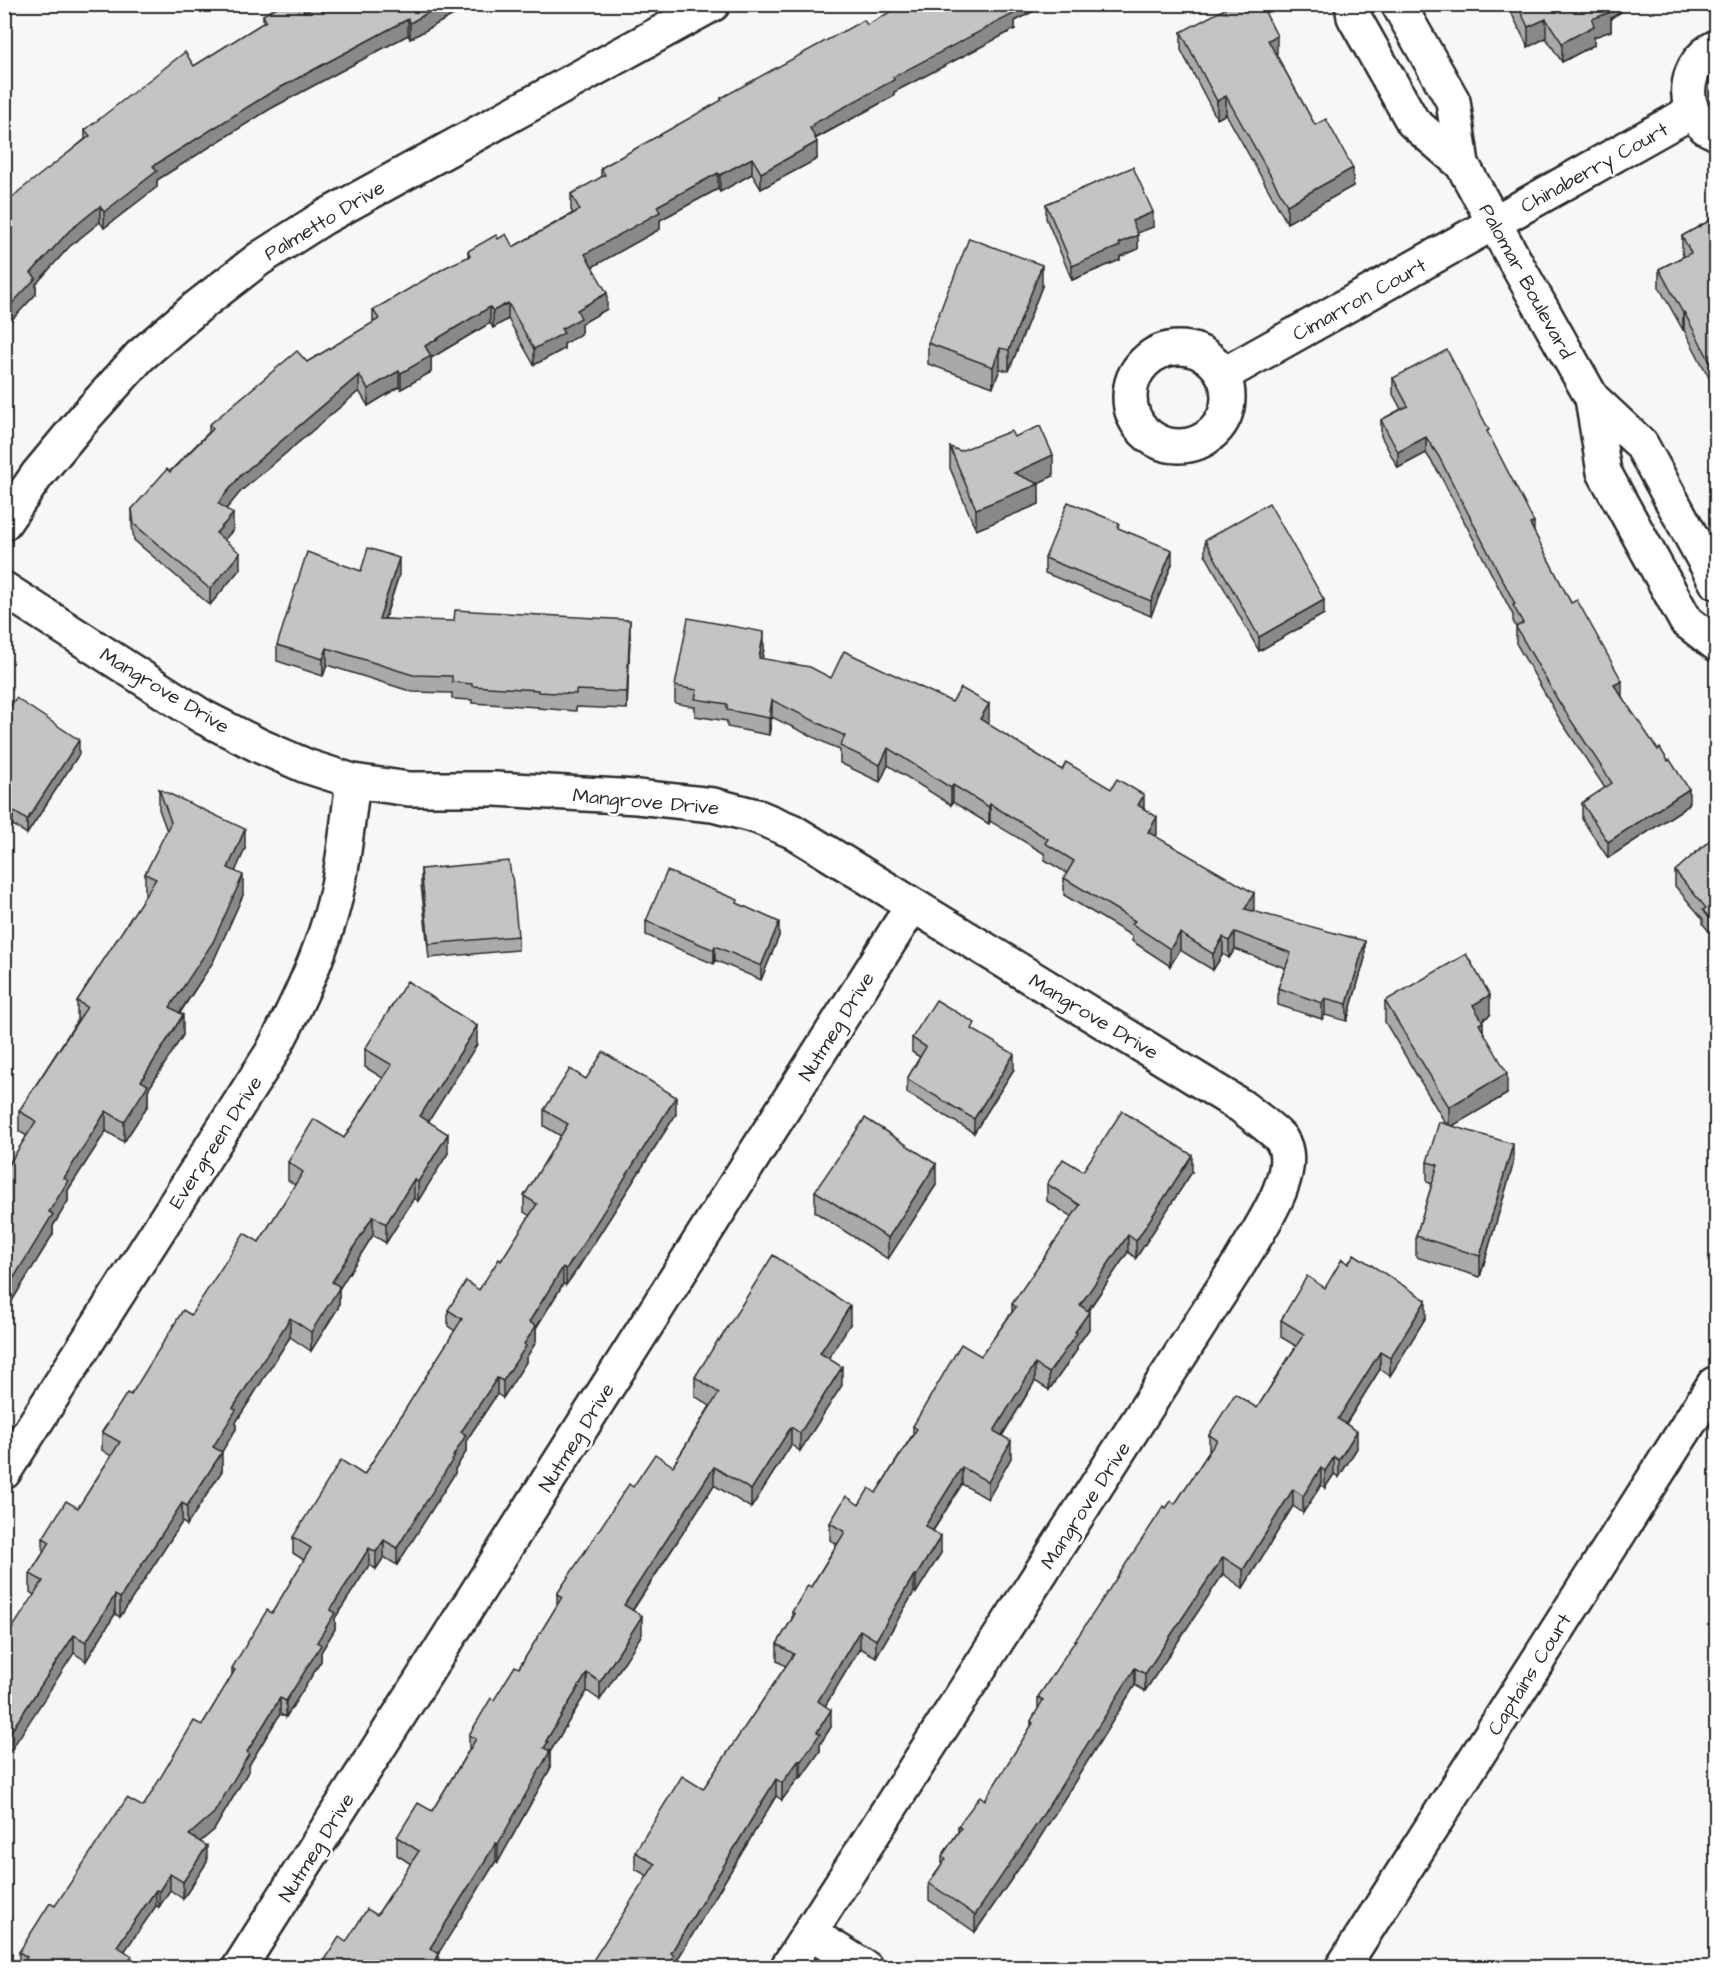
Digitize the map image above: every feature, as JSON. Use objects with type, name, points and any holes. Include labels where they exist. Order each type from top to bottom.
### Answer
[{"type":"street","name":"Palmetto Drive","points":[[4,523],[37,475],[140,356],[197,307],[260,259],[323,218],[713,4]]},
{"type":"street","name":"Palomar Boulevard","points":[[1352,4],[1354,17],[1413,122],[1462,164],[1592,398],[1641,444],[1716,582]]},
{"type":"street","name":"Palomar Boulevard","points":[[1398,4],[1453,101],[1462,164]]},
{"type":"street","name":"Chinaberry Court","points":[[1495,223],[1705,122],[1688,94],[1690,75],[1699,59],[1716,47]]},
{"type":"street","name":"Cimarron Court","points":[[1224,375],[1495,223]]},
{"type":"street","name":"Palomar Boulevard","points":[[1592,398],[1604,472],[1686,621],[1716,644]]},
{"type":"street","name":"Mangrove Drive","points":[[4,590],[203,717],[306,766],[353,781],[409,789],[495,789],[637,797],[713,805],[756,816],[792,831],[1241,1106],[1281,1139],[1287,1162],[1281,1191],[1240,1262],[787,1968]]},
{"type":"street","name":"Evergreen Drive","points":[[4,1472],[271,1054],[297,1005],[330,918],[344,859],[353,781]]},
{"type":"street","name":"Nutmeg Drive","points":[[239,1968],[912,906]]},
{"type":"street","name":"Captains Court","points":[[1342,1968],[1713,1384],[1716,1386]]},
{"type":"street","points":[[810,1933],[866,1968]]},
{"type":"building","points":[[282,4],[301,4],[305,12],[319,4],[443,4],[410,23],[408,19],[270,93],[153,166],[157,171],[104,212],[100,206],[69,231],[31,273],[36,278],[4,312],[4,206],[19,191],[90,136],[85,130],[185,52],[194,66],[266,21],[263,15]]},
{"type":"building","points":[[904,4],[1016,4],[1012,6],[1015,13],[893,77],[894,80],[813,124],[814,126],[810,128],[817,142],[761,173],[752,158],[720,175],[718,173],[657,206],[660,212],[585,254],[607,293],[577,310],[581,318],[561,329],[564,333],[534,349],[508,303],[493,311],[490,307],[425,346],[431,356],[368,389],[359,375],[241,475],[218,503],[233,514],[216,533],[240,553],[210,589],[134,524],[132,509],[167,469],[170,472],[213,429],[209,425],[297,351],[307,362],[379,319],[373,310],[446,267],[470,256],[468,251],[496,235],[498,239],[506,234],[513,247],[580,210],[571,194],[605,175],[601,168],[722,100],[721,98],[864,20],[867,25]]},
{"type":"building","points":[[1234,4],[1261,4],[1277,36],[1268,40],[1315,125],[1326,119],[1353,168],[1287,205],[1226,96],[1217,101],[1181,32]]},
{"type":"building","points":[[1517,4],[1607,4],[1611,12],[1592,19],[1594,26],[1562,43],[1546,19],[1528,27]]},
{"type":"building","points":[[1133,167],[1153,212],[1132,221],[1138,235],[1119,243],[1120,246],[1072,266],[1046,204]]},
{"type":"building","points":[[1716,217],[1716,373],[1659,269],[1691,253],[1682,236]]},
{"type":"building","points":[[969,238],[1042,265],[1009,350],[1000,348],[993,367],[928,343]]},
{"type":"building","points":[[1447,350],[1489,430],[1487,431],[1534,522],[1530,524],[1571,603],[1577,600],[1622,681],[1614,685],[1658,750],[1660,748],[1668,761],[1670,760],[1689,789],[1608,842],[1582,803],[1612,783],[1559,702],[1516,627],[1523,623],[1513,605],[1515,604],[1439,457],[1426,437],[1398,452],[1381,420],[1408,406],[1393,378]]},
{"type":"building","points":[[1040,426],[1053,455],[1014,473],[1039,484],[976,509],[950,447],[960,451],[1011,431],[1014,437]]},
{"type":"building","points":[[1068,502],[1119,523],[1118,528],[1172,550],[1151,601],[1045,558]]},
{"type":"building","points":[[1269,503],[1324,600],[1259,637],[1205,540]]},
{"type":"building","points":[[368,548],[399,558],[379,619],[454,621],[455,610],[630,620],[627,692],[576,690],[576,694],[472,686],[472,684],[452,682],[452,676],[413,675],[327,648],[323,659],[277,645],[307,552],[361,571]]},
{"type":"building","points":[[688,618],[764,632],[759,658],[810,667],[831,678],[844,651],[952,702],[961,688],[989,704],[980,719],[1062,770],[1066,762],[1111,789],[1117,779],[1144,795],[1138,805],[1157,817],[1148,832],[1254,893],[1245,909],[1365,941],[1347,1004],[1325,998],[1322,1003],[1278,988],[1291,953],[1235,932],[1229,941],[1223,937],[1213,954],[1180,933],[1170,949],[1132,924],[1135,921],[1064,878],[1074,861],[1045,843],[1048,839],[990,804],[989,807],[953,785],[951,788],[888,748],[880,765],[840,746],[845,736],[772,700],[769,718],[727,710],[727,704],[695,699],[697,690],[675,686]]},
{"type":"building","points":[[16,698],[79,740],[27,820],[13,811],[4,825],[4,715]]},
{"type":"building","points":[[159,789],[245,829],[228,868],[243,875],[213,942],[170,1007],[183,1015],[141,1081],[148,1085],[124,1122],[106,1111],[64,1178],[68,1181],[49,1212],[53,1214],[5,1292],[10,1296],[4,1305],[4,1172],[36,1121],[19,1111],[87,1007],[77,1001],[156,879],[145,874],[171,822]]},
{"type":"building","points":[[1716,835],[1716,926],[1703,910],[1706,908],[1675,871]]},
{"type":"building","points":[[509,861],[518,936],[429,944],[421,869]]},
{"type":"building","points":[[667,871],[738,900],[737,903],[779,922],[761,966],[715,946],[714,950],[646,921]]},
{"type":"building","points":[[1466,954],[1490,995],[1473,1005],[1483,1022],[1479,1024],[1507,1073],[1449,1107],[1385,1001]]},
{"type":"building","points":[[407,981],[477,1026],[420,1116],[448,1134],[418,1182],[414,1179],[386,1224],[373,1216],[332,1282],[339,1286],[338,1290],[311,1332],[290,1318],[233,1408],[236,1410],[213,1447],[222,1452],[187,1506],[182,1503],[120,1598],[115,1595],[86,1642],[74,1635],[4,1742],[4,1641],[43,1581],[30,1574],[50,1542],[43,1538],[66,1501],[78,1508],[120,1442],[102,1432],[127,1393],[131,1395],[183,1310],[191,1315],[244,1233],[259,1242],[303,1172],[288,1162],[314,1119],[344,1138],[392,1065],[365,1049]]},
{"type":"building","points":[[936,1000],[975,1023],[972,1029],[1014,1054],[974,1119],[907,1079],[926,1047],[912,1038]]},
{"type":"building","points":[[603,1052],[676,1097],[578,1252],[566,1269],[563,1267],[529,1322],[536,1326],[524,1344],[526,1346],[503,1381],[497,1378],[461,1432],[466,1435],[453,1456],[455,1456],[397,1548],[384,1540],[376,1552],[369,1548],[330,1610],[335,1613],[317,1642],[321,1645],[300,1679],[286,1701],[280,1698],[214,1813],[189,1835],[207,1846],[183,1882],[170,1874],[117,1946],[132,1956],[130,1959],[139,1964],[137,1968],[20,1968],[27,1957],[19,1952],[50,1903],[55,1906],[127,1798],[143,1807],[194,1721],[202,1725],[235,1670],[232,1668],[267,1610],[272,1613],[311,1548],[293,1537],[341,1460],[364,1475],[462,1319],[448,1310],[466,1281],[479,1290],[499,1259],[501,1261],[537,1204],[524,1196],[568,1124],[544,1110],[570,1069],[586,1079]]},
{"type":"building","points":[[1122,1111],[1192,1155],[1136,1241],[1128,1235],[1080,1305],[1089,1312],[1049,1373],[1035,1364],[994,1431],[1011,1441],[988,1482],[962,1467],[925,1526],[941,1536],[916,1576],[914,1575],[876,1640],[860,1630],[818,1701],[831,1710],[817,1732],[820,1734],[782,1783],[776,1779],[671,1953],[674,1956],[667,1968],[588,1968],[655,1864],[635,1852],[682,1776],[703,1789],[794,1654],[777,1644],[795,1614],[792,1612],[808,1585],[811,1587],[845,1532],[830,1523],[846,1496],[859,1505],[869,1488],[876,1493],[917,1429],[913,1426],[961,1344],[981,1356],[1016,1307],[1012,1304],[1080,1205],[1047,1184],[1063,1159],[1083,1171]]},
{"type":"building","points":[[865,1118],[936,1164],[888,1238],[815,1191]]},
{"type":"building","points":[[1439,1122],[1513,1144],[1480,1256],[1416,1236],[1438,1165],[1427,1162]]},
{"type":"building","points":[[1354,1254],[1426,1300],[1390,1358],[1380,1352],[1338,1419],[1357,1431],[1339,1460],[1334,1457],[1325,1471],[1321,1468],[1303,1496],[1293,1489],[1243,1570],[1223,1557],[1145,1674],[1135,1668],[1039,1821],[975,1915],[929,1883],[946,1859],[942,1856],[961,1828],[958,1826],[980,1796],[985,1800],[1033,1723],[1031,1721],[1043,1700],[1038,1697],[1164,1506],[1166,1508],[1171,1501],[1175,1504],[1217,1440],[1209,1435],[1235,1394],[1257,1408],[1304,1334],[1281,1320],[1307,1276],[1325,1288],[1342,1259],[1348,1264]]},
{"type":"building","points":[[773,1255],[850,1306],[820,1353],[842,1367],[800,1433],[791,1427],[751,1490],[714,1467],[624,1605],[642,1616],[600,1682],[587,1673],[546,1741],[548,1742],[544,1748],[550,1751],[498,1844],[496,1843],[430,1948],[439,1954],[431,1968],[320,1968],[339,1937],[346,1942],[367,1909],[377,1915],[419,1851],[397,1837],[418,1803],[432,1811],[476,1739],[469,1735],[491,1698],[494,1700],[515,1666],[519,1668],[562,1597],[557,1594],[629,1484],[633,1487],[655,1454],[673,1466],[719,1393],[695,1377]]}]
